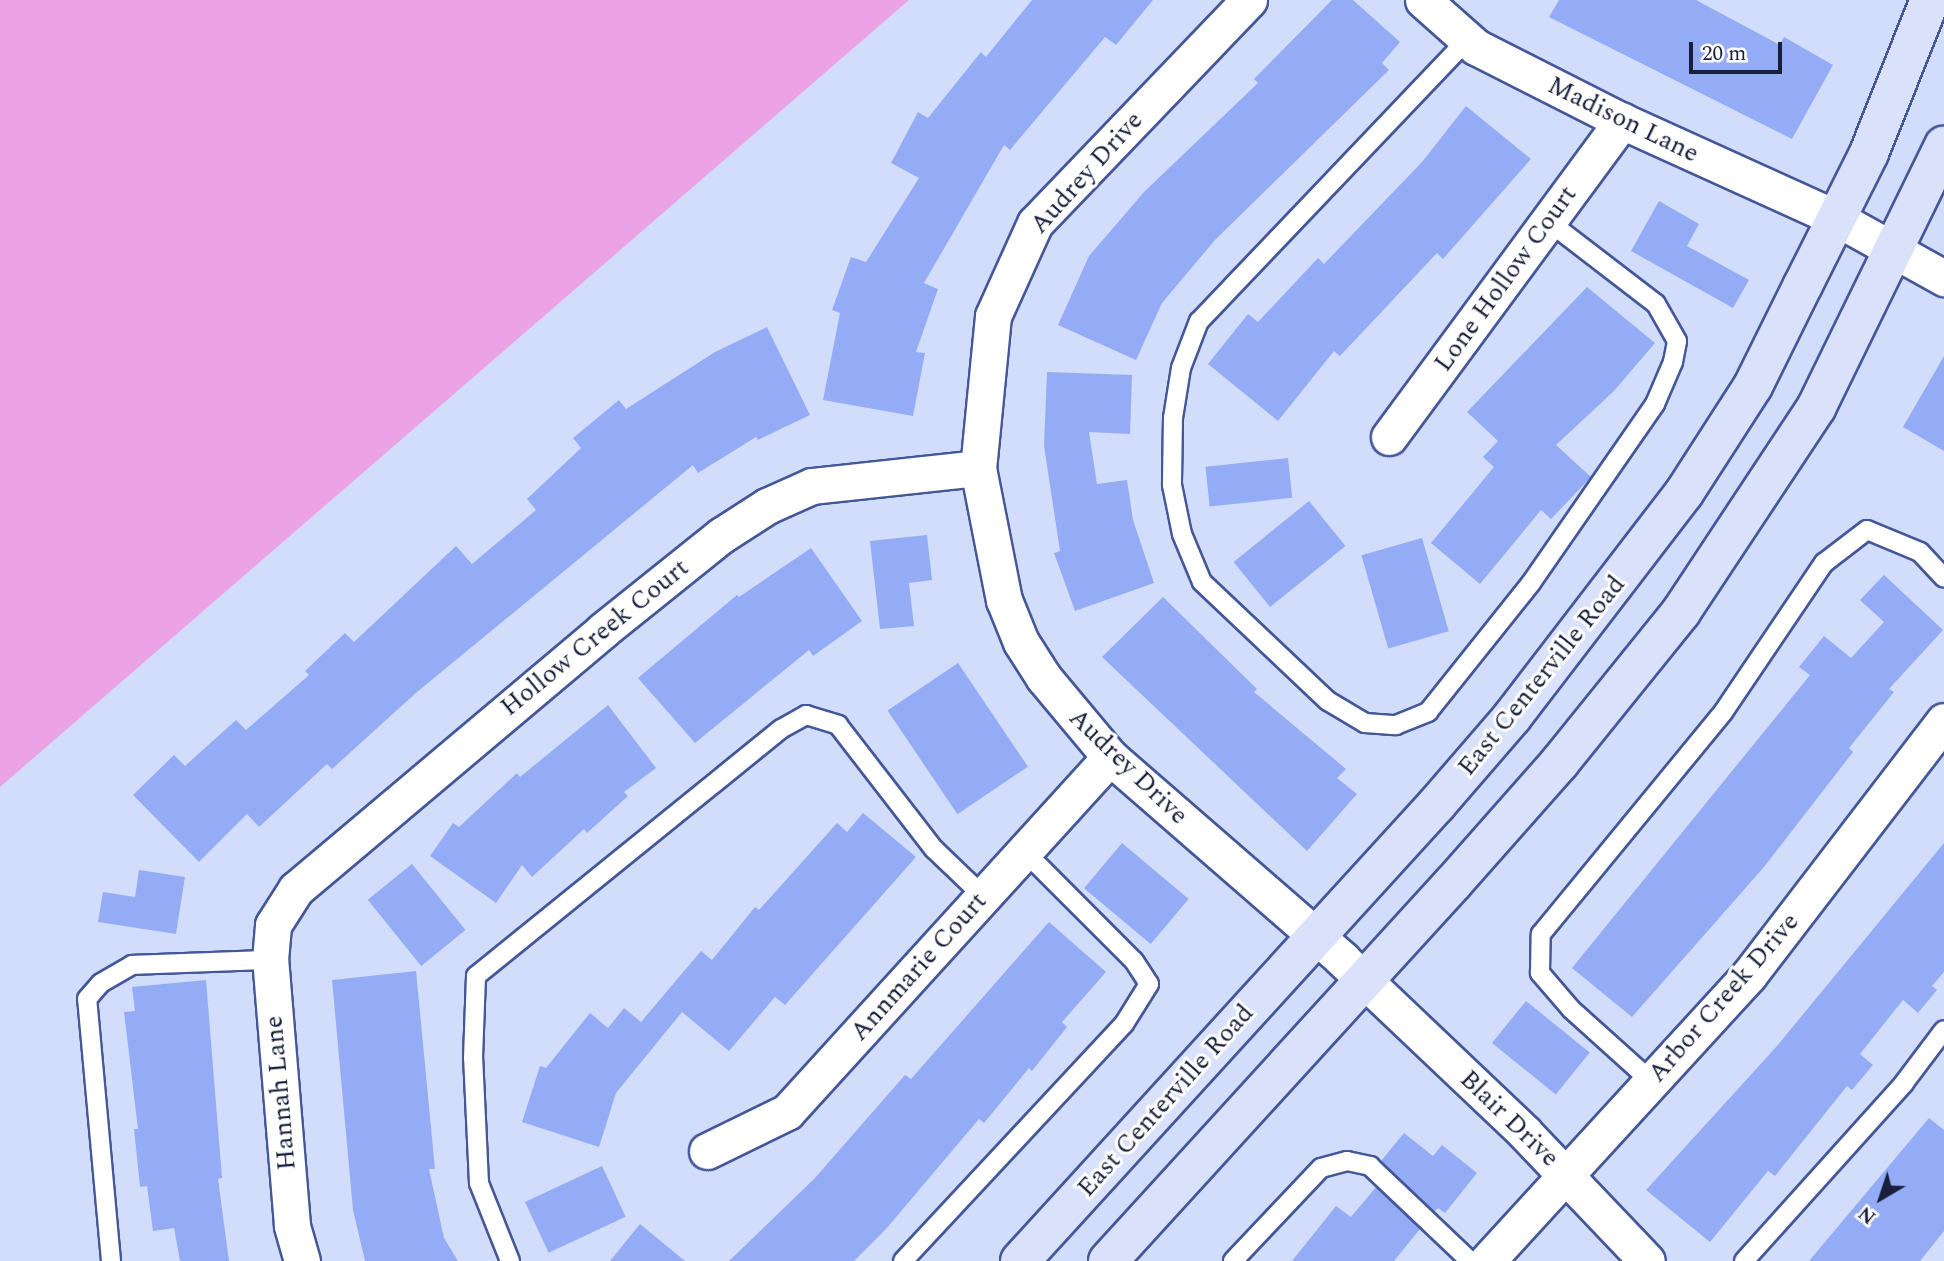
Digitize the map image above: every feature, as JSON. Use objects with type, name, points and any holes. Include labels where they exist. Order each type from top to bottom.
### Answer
[{"type":"main road","name":"East Centerville Road","points":[[1020,1261],[1512,717],[1684,493],[1753,386],[1869,153],[1930,0]]},
{"type":"main road","points":[[1108,1261],[1366,982],[1560,762],[1681,612],[1816,408],[1897,249],[1944,146]]},
{"type":"street","name":"Audrey Drive","points":[[1249,0],[1035,223],[993,316],[978,468],[1004,600],[1021,642],[1076,720],[1110,757],[1366,982]]},
{"type":"street","name":"Madison Lane","points":[[1423,0],[1467,40],[1622,121],[1836,218],[1897,249],[1944,278]]},
{"type":"street","name":"Lone Hollow Court","points":[[1389,437],[1622,121]]},
{"type":"street","name":"Hollow Creek Court","points":[[273,925],[296,889],[323,862],[602,631],[745,520],[812,486],[978,468]]},
{"type":"street","name":"Arbor Creek Drive","points":[[1487,1261],[1749,975],[1944,721]]},
{"type":"street","name":"Annmarie Court","points":[[707,1151],[788,1112],[1110,757]]},
{"type":"street","name":"Hannah Lane","points":[[273,925],[270,960],[292,1224],[302,1261]]},
{"type":"street","name":"Blair Drive","points":[[1366,982],[1566,1174],[1647,1261]]},
{"type":"lane","points":[[1467,40],[1199,321],[1181,368],[1173,418],[1172,485],[1182,534],[1202,582],[1328,701],[1365,723],[1396,725],[1428,712],[1531,583],[1655,404],[1673,362],[1676,341],[1656,304],[1548,221]]},
{"type":"lane","points":[[1652,1083],[1571,1009],[1541,973],[1541,933],[1724,711],[1824,563],[1867,530],[1920,552],[1944,578]]},
{"type":"lane","points":[[510,1261],[479,1183],[473,1058],[476,976],[781,729],[806,715],[838,725],[934,849],[983,896]]},
{"type":"lane","points":[[903,1261],[1124,1024],[1149,984],[1134,961],[1024,851]]},
{"type":"lane","points":[[111,1261],[87,999],[101,983],[132,965],[270,960]]},
{"type":"lane","points":[[1744,1261],[1904,1083],[1944,1030]]},
{"type":"lane","points":[[1233,1261],[1321,1167],[1347,1161],[1370,1166],[1469,1261]]},
{"type":"shaded area","points":[[0,0],[909,0],[0,787]]},
{"type":"building","points":[[1032,0],[1153,0],[1116,45],[1105,37],[1010,150],[1004,145],[924,283],[938,289],[916,352],[925,353],[913,416],[823,400],[840,313],[832,310],[851,257],[866,262],[919,178],[891,163],[918,112],[928,118],[981,52],[986,57]]},
{"type":"building","points":[[1332,0],[1353,0],[1400,42],[1382,63],[1389,70],[1215,240],[1162,303],[1136,360],[1058,325],[1089,256],[1144,192],[1258,83],[1254,79]]},
{"type":"building","points":[[1559,0],[1696,0],[1780,45],[1784,37],[1833,65],[1792,139],[1549,17]]},
{"type":"building","points":[[1466,106],[1531,159],[1443,259],[1437,253],[1340,356],[1334,351],[1278,421],[1208,364],[1248,314],[1258,322],[1318,258],[1324,264],[1422,162]]},
{"type":"building","points":[[1659,201],[1699,224],[1687,246],[1749,280],[1733,308],[1631,251]]},
{"type":"building","points":[[1587,287],[1655,343],[1614,391],[1556,445],[1591,477],[1551,519],[1541,510],[1480,584],[1431,543],[1494,467],[1483,457],[1498,441],[1467,412]]},
{"type":"building","points":[[767,327],[810,415],[758,440],[756,437],[698,473],[693,465],[417,692],[332,769],[327,764],[259,827],[247,814],[199,862],[133,795],[174,755],[185,766],[236,720],[246,730],[309,675],[305,671],[345,633],[354,642],[456,546],[472,564],[536,510],[527,499],[581,448],[573,438],[619,400],[626,409],[715,352]]},
{"type":"building","points":[[1944,356],[1944,451],[1903,427]]},
{"type":"building","points":[[1047,372],[1132,375],[1130,434],[1089,432],[1097,484],[1127,480],[1133,520],[1154,583],[1075,611],[1054,553],[1060,551],[1044,446]]},
{"type":"building","points":[[1288,458],[1292,498],[1210,506],[1205,467]]},
{"type":"building","points":[[1309,501],[1346,546],[1270,607],[1234,562]]},
{"type":"building","points":[[927,535],[932,580],[909,583],[914,626],[880,629],[870,541]]},
{"type":"building","points":[[1422,538],[1449,631],[1388,649],[1361,555]]},
{"type":"building","points":[[811,548],[862,621],[813,656],[809,650],[695,743],[638,678],[737,595],[739,597]]},
{"type":"building","points":[[1884,575],[1943,630],[1889,689],[1894,692],[1849,748],[1853,752],[1764,867],[1632,1017],[1572,968],[1810,675],[1799,667],[1824,636],[1851,658],[1884,622],[1860,600]]},
{"type":"building","points":[[1163,597],[1257,689],[1254,692],[1346,769],[1337,778],[1357,794],[1307,851],[1102,657]]},
{"type":"building","points":[[958,663],[1028,767],[957,814],[888,711]]},
{"type":"building","points":[[608,705],[656,768],[624,792],[628,796],[587,833],[584,829],[532,877],[522,865],[496,903],[430,856],[453,823],[459,827],[517,773],[520,777]]},
{"type":"building","points":[[863,813],[916,857],[785,1005],[775,997],[729,1051],[682,1012],[616,1093],[599,1147],[522,1122],[540,1066],[546,1068],[590,1013],[608,1028],[624,1008],[641,1022],[701,951],[712,960],[755,907],[759,910],[837,823],[847,832]]},
{"type":"building","points":[[1122,843],[1189,899],[1151,944],[1084,888]]},
{"type":"building","points":[[1944,843],[1944,972],[1932,986],[1937,990],[1918,1013],[1903,1000],[1860,1054],[1873,1065],[1852,1090],[1847,1086],[1775,1176],[1768,1171],[1710,1242],[1646,1190],[1777,1046]]},
{"type":"building","points":[[412,864],[465,930],[421,966],[368,900]]},
{"type":"building","points":[[139,870],[185,877],[176,934],[98,922],[103,892],[135,897]]},
{"type":"building","points":[[1049,922],[1106,972],[1062,1022],[1067,1027],[1032,1071],[1029,1068],[984,1123],[979,1119],[886,1229],[854,1261],[729,1261],[815,1178],[905,1075],[911,1079]]},
{"type":"building","points":[[416,971],[435,1169],[429,1169],[444,1238],[458,1261],[365,1261],[353,1210],[332,980]]},
{"type":"building","points":[[206,980],[222,1178],[218,1179],[229,1261],[180,1261],[174,1228],[153,1231],[147,1186],[140,1187],[134,1129],[138,1129],[124,1012],[135,1011],[132,987]]},
{"type":"building","points":[[1526,1001],[1590,1053],[1556,1095],[1492,1043]]},
{"type":"building","points":[[1929,1118],[1944,1130],[1944,1231],[1920,1261],[1809,1261]]},
{"type":"building","points":[[1404,1133],[1433,1156],[1442,1145],[1477,1173],[1445,1213],[1438,1208],[1434,1212],[1381,1161]]},
{"type":"building","points":[[602,1166],[626,1217],[549,1253],[525,1202]]},
{"type":"building","points":[[1376,1187],[1420,1229],[1394,1261],[1292,1261],[1336,1206],[1351,1217]]},
{"type":"building","points":[[640,1224],[685,1261],[610,1261]]}]
